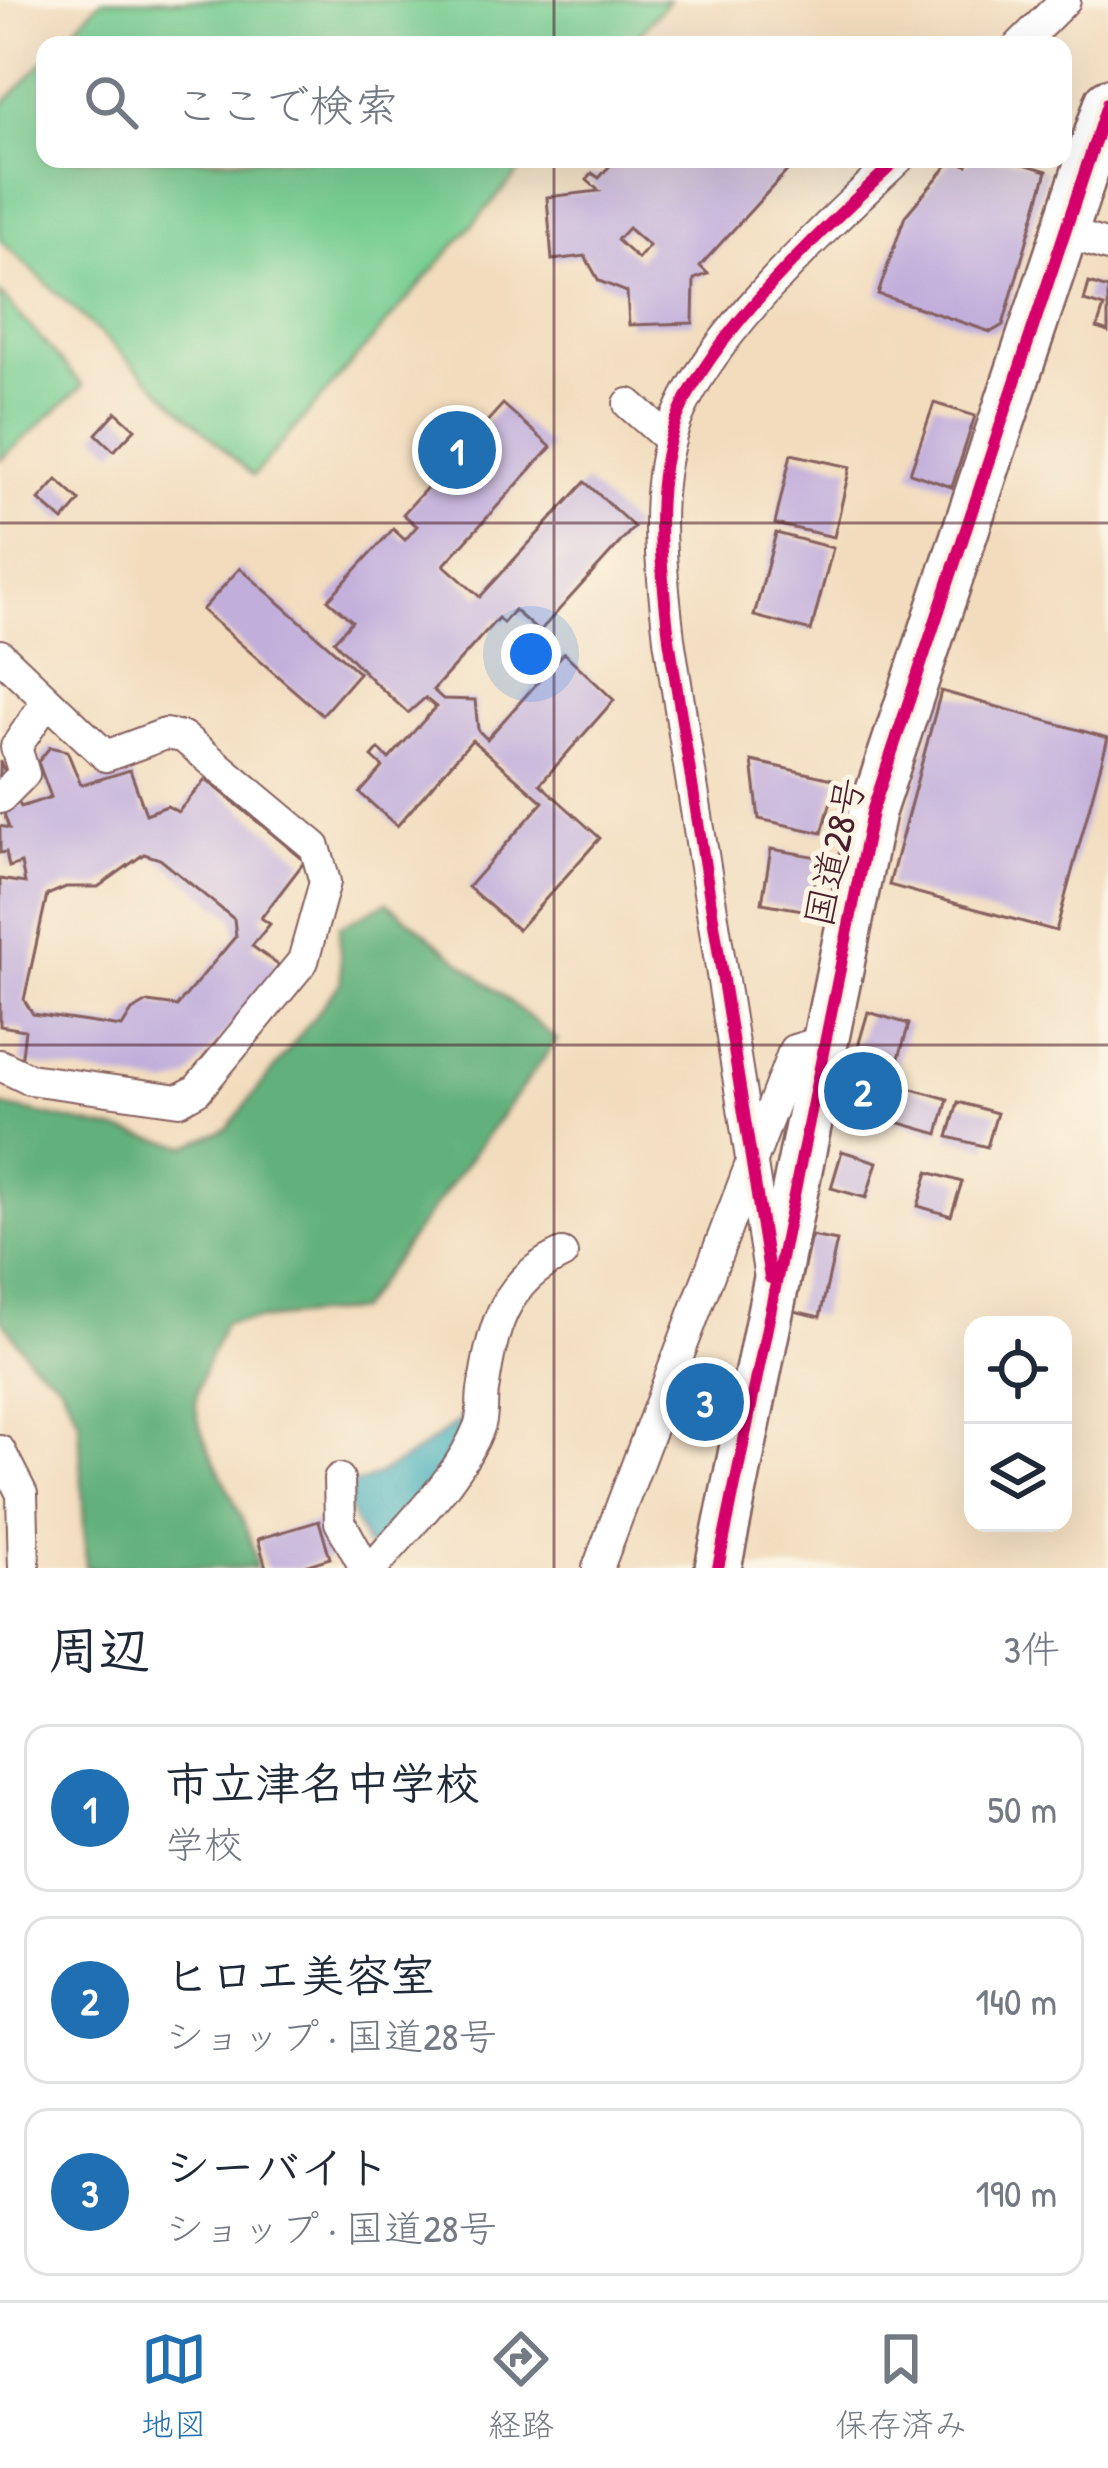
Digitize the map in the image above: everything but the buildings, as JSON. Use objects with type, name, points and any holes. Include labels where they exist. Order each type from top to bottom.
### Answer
[{"type":"highway","name":"国道28号","points":[[718,1568],[824,1042],[889,752],[1108,102]]},
{"type":"street","points":[[1028,36],[1065,0]]},
{"type":"street","points":[[773,1294],[669,639],[660,552],[670,440],[701,376],[751,309],[889,168]]},
{"type":"street","points":[[1064,232],[1108,245]]},
{"type":"street","points":[[629,404],[670,440]]},
{"type":"street","points":[[0,1065],[29,1079],[158,1101],[192,1094],[303,962],[325,882],[311,841],[183,736],[165,734],[106,756],[3,667]]},
{"type":"street","points":[[0,798],[24,774],[16,747],[47,701]]},
{"type":"street","points":[[598,1568],[794,1050],[824,1042]]},
{"type":"street","points":[[339,1479],[340,1522],[364,1567],[466,1452],[482,1422],[490,1350],[512,1294],[522,1277],[562,1253]]},
{"type":"street","points":[[0,1451],[22,1494],[24,1568]]},
{"type":"green space","points":[[101,0],[669,0],[638,36],[67,36]]},
{"type":"green space","points":[[36,70],[36,168],[522,168],[253,476],[0,240],[0,108]]},
{"type":"green space","points":[[0,293],[83,386],[0,460]]},
{"type":"green space","points":[[387,902],[557,1040],[358,1310],[224,1323],[200,1383],[198,1420],[245,1525],[256,1568],[86,1568],[79,1420],[58,1381],[31,1361],[0,1317],[0,1105],[188,1146],[228,1128],[341,982],[339,927]]},
{"type":"water","points":[[471,1412],[445,1468],[377,1545],[367,1547],[349,1509],[351,1486],[399,1463]]},
{"type":"cycle path","points":[[718,1568],[872,812],[1108,102]]},
{"type":"cycle path","points":[[770,1278],[669,639],[660,537],[662,486],[671,436],[707,363],[768,288],[889,168]]},
{"type":"place","name":"市立津名中学校","points":[[457,450]]},
{"type":"place","name":"ヒロエ美容室","points":[[863,1091]]},
{"type":"place","name":"シーバイト","points":[[705,1402]]}]
